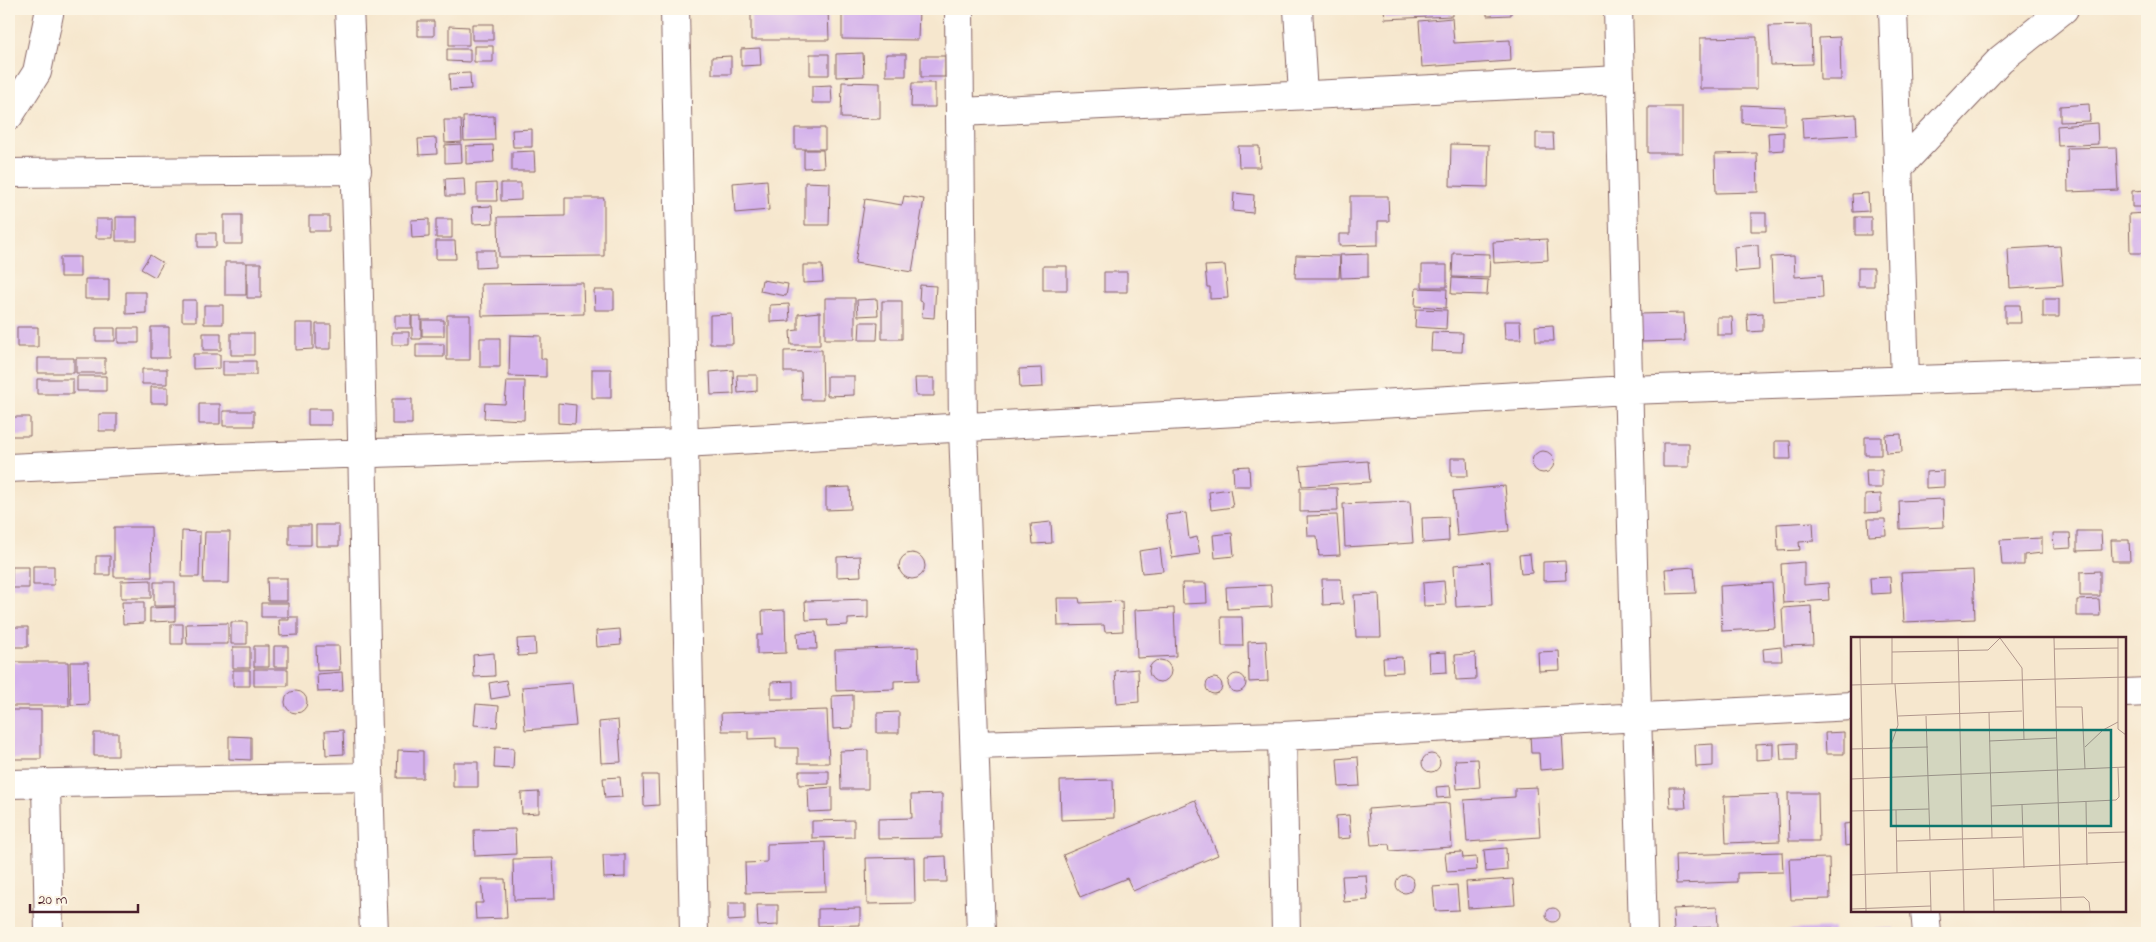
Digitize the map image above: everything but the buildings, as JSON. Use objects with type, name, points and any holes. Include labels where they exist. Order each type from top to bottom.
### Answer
[{"type":"street","points":[[9,116],[36,72],[50,9]]},
{"type":"street","points":[[349,9],[357,170],[368,776],[374,933]]},
{"type":"street","points":[[675,9],[694,933]]},
{"type":"street","points":[[959,9],[963,428],[976,745],[981,933]]},
{"type":"street","points":[[1298,9],[1303,95]]},
{"type":"street","points":[[1618,9],[1643,933]]},
{"type":"street","points":[[1893,9],[1905,379]]},
{"type":"street","points":[[1898,168],[2001,59],[2064,9]]},
{"type":"street","points":[[960,112],[1620,80]]},
{"type":"street","points":[[9,174],[357,170]]},
{"type":"street","points":[[9,468],[220,458],[683,443],[1628,390],[2147,372]]},
{"type":"street","points":[[2126,693],[2147,692]]},
{"type":"street","points":[[976,745],[1282,736],[1851,706]]},
{"type":"street","points":[[1282,736],[1286,933]]},
{"type":"street","points":[[9,784],[368,776]]},
{"type":"street","points":[[46,783],[49,933]]},
{"type":"street","points":[[1925,912],[1927,933]]}]
